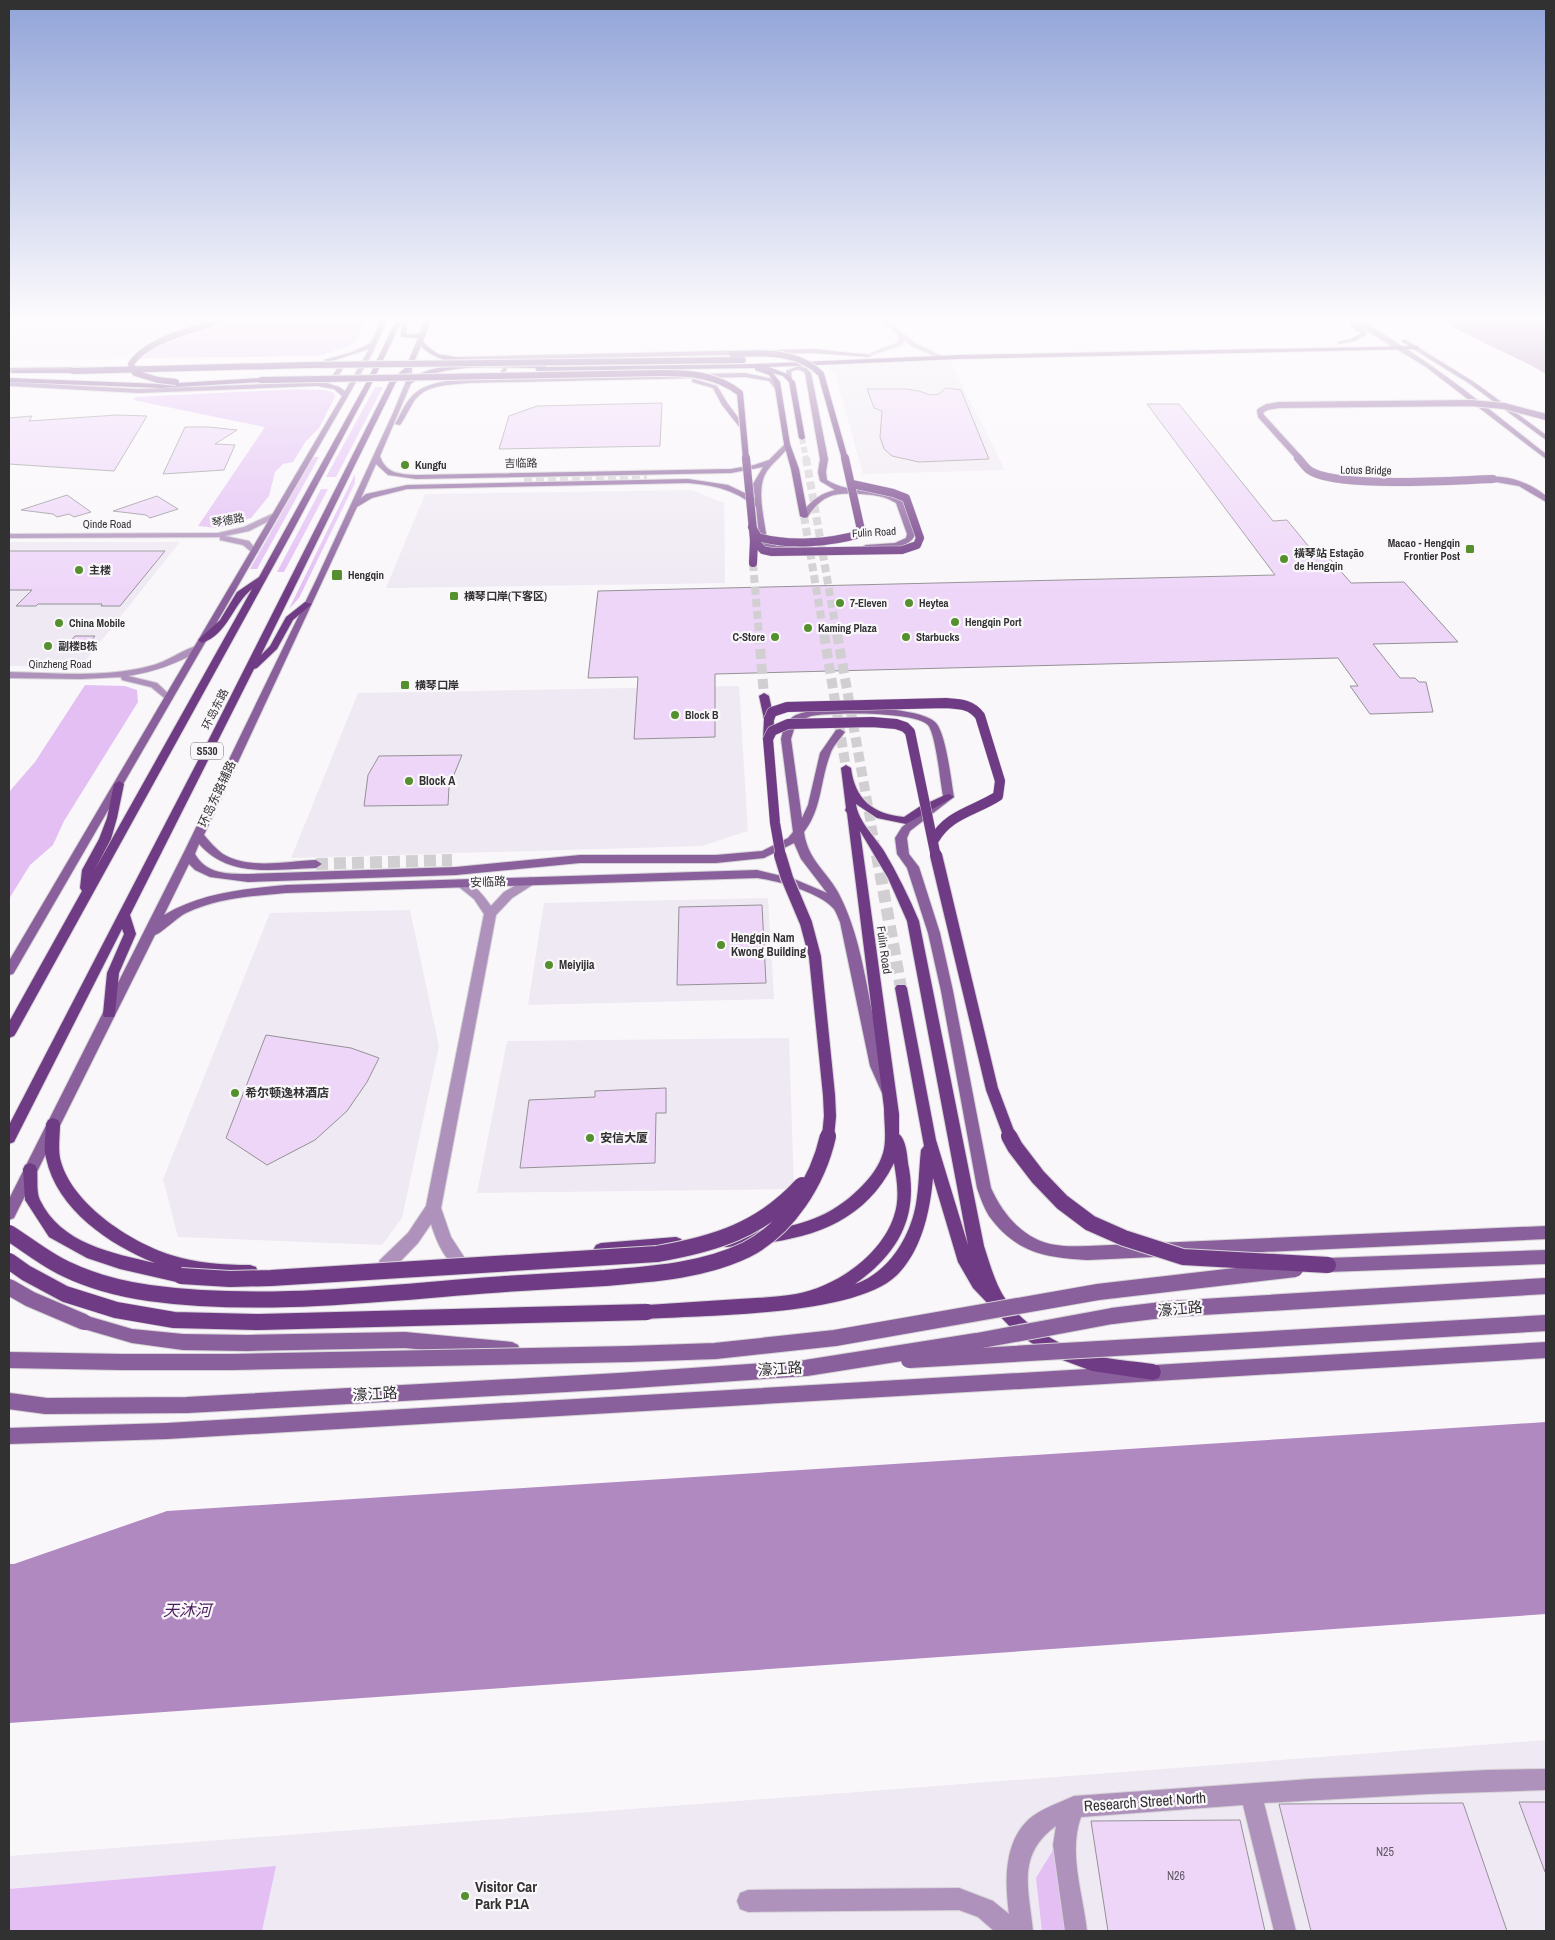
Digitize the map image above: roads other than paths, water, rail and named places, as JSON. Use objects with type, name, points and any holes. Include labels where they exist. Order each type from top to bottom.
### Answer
[{"type":"main road","points":[[9,971],[337,411]]},
{"type":"main road","name":"环岛东路","points":[[9,1033],[354,411]]},
{"type":"main road","name":"环岛东路","points":[[9,1138],[124,915],[378,411]]},
{"type":"main road","name":"环岛东路辅路","points":[[9,1214],[189,854],[308,604],[396,411]]},
{"type":"main road","points":[[381,445],[406,411]]},
{"type":"main road","points":[[729,411],[743,428]]},
{"type":"main road","points":[[742,411],[754,540],[753,563]]},
{"type":"main road","points":[[754,540],[763,550],[783,553],[902,550],[917,544],[920,538],[906,498],[894,493],[850,487],[822,496],[809,507],[804,516],[795,469],[787,444],[782,411]]},
{"type":"main road","points":[[797,411],[802,438]]},
{"type":"main road","name":"Fulin Road","points":[[777,458],[760,476],[757,484],[764,542],[776,548],[894,546],[910,539],[911,534],[900,502],[896,499],[850,487],[828,484],[823,477],[824,459],[815,411]]},
{"type":"main road","points":[[752,527],[755,535],[766,540],[834,540],[854,537],[860,534],[861,530],[830,411]]},
{"type":"main road","name":"Lotus Bridge","points":[[1261,411],[1261,416],[1309,470],[1322,476],[1354,481],[1493,479],[1526,486],[1539,493],[1546,500]]},
{"type":"main road","points":[[1485,411],[1546,457]]},
{"type":"main road","points":[[1509,411],[1546,438]]},
{"type":"main road","name":"Lotus Bridge","points":[[1521,411],[1546,417]]},
{"type":"main road","points":[[777,458],[784,451],[787,444]]},
{"type":"main road","name":"吉临路","points":[[376,455],[378,465],[387,472],[416,476],[742,470],[765,464],[777,458]]},
{"type":"main road","points":[[688,481],[705,480],[716,476],[709,472],[694,471]]},
{"type":"main road","points":[[412,487],[398,487],[391,484],[399,479],[416,476]]},
{"type":"main road","points":[[438,486],[524,480]]},
{"type":"main road","name":"吉临路","points":[[350,510],[358,502],[369,496],[390,490],[412,487],[688,481],[726,486],[743,492],[759,506]]},
{"type":"main road","points":[[202,640],[224,621],[240,594],[262,578]]},
{"type":"main road","points":[[246,673],[274,647],[289,619],[308,604]]},
{"type":"main road","points":[[9,1233],[65,1269],[99,1282],[148,1293],[234,1299],[321,1297],[656,1274],[703,1266],[743,1252],[772,1233],[790,1217],[804,1196],[822,1160],[830,1124],[813,952],[808,930],[784,870],[778,840],[768,739],[769,719],[764,696]]},
{"type":"main road","points":[[769,719],[772,712],[787,707],[946,703],[970,705],[980,716],[1000,781],[998,796],[990,802],[957,815],[946,822],[937,831],[934,840]]},
{"type":"main road","points":[[800,1300],[835,1287],[852,1277],[876,1258],[893,1237],[902,1215],[904,1193],[890,1101],[877,1066],[846,922],[824,878],[807,859],[800,844],[786,739],[787,730],[793,720],[800,716],[812,714],[903,712],[922,715],[933,726],[949,797],[906,829],[901,838],[903,854],[913,867],[934,933],[947,990],[984,1188],[994,1211],[1011,1230],[1035,1246],[1056,1252],[1088,1253],[1546,1233]]},
{"type":"main road","points":[[768,739],[772,731],[788,724],[884,722],[905,727],[910,732],[992,1089],[1005,1128],[1015,1147],[1062,1202],[1090,1223],[1183,1257],[1328,1265]]},
{"type":"main road","name":"安临路","points":[[189,854],[193,862],[201,870],[224,876],[248,878],[456,872],[580,859],[716,859],[764,854],[792,840],[806,822],[813,805],[825,753],[840,732]]},
{"type":"main road","name":"Fulin Road","points":[[890,1101],[850,810],[846,768],[854,798],[876,815],[892,820],[906,821],[949,797]]},
{"type":"main road","points":[[86,895],[88,870],[105,839],[112,818],[118,784]]},
{"type":"main road","points":[[850,810],[861,824],[896,883],[913,922],[976,1246],[988,1281],[1000,1306]]},
{"type":"main road","points":[[198,835],[218,856],[231,862],[249,865],[316,864]]},
{"type":"main road","name":"安临路","points":[[145,943],[167,918],[211,899],[234,894],[286,888],[757,874],[781,877],[797,883],[819,892],[839,906]]},
{"type":"main road","points":[[109,1014],[113,973],[130,934],[124,915]]},
{"type":"main road","name":"Fulin Road","points":[[902,988],[929,1140]]},
{"type":"main road","points":[[53,1124],[53,1158],[58,1174],[70,1196],[95,1220],[136,1248],[163,1260],[199,1268],[243,1272],[332,1270],[782,1236],[807,1230],[831,1220],[850,1207],[864,1196],[878,1179],[891,1151],[890,1101]]},
{"type":"main road","points":[[929,1140],[964,1257],[979,1283],[1000,1306],[1022,1328],[1058,1351],[1092,1363],[1153,1372]]},
{"type":"main road","points":[[9,1262],[65,1294],[116,1310],[174,1320],[259,1322],[647,1312],[773,1304],[836,1296],[862,1289],[890,1271],[908,1248],[923,1206],[929,1140]]},
{"type":"main road","points":[[30,1169],[32,1200],[54,1232],[87,1250],[120,1262],[181,1276],[230,1279],[657,1254],[690,1249],[720,1240],[755,1226],[791,1199],[822,1160]]},
{"type":"main road","name":"濠江路","points":[[9,1360],[157,1364],[649,1354],[799,1343],[1068,1296],[1153,1284],[1328,1265],[1546,1257]]},
{"type":"main road","name":"濠江路","points":[[9,1401],[46,1406],[187,1406],[619,1381],[806,1368],[977,1341],[1112,1316],[1160,1310],[1546,1286]]},
{"type":"main road","points":[[9,1287],[30,1299],[84,1322],[140,1337],[183,1342],[247,1343],[404,1340],[567,1355]]},
{"type":"main road","points":[[806,1368],[972,1355],[1546,1322]]},
{"type":"main road","points":[[9,1436],[167,1432],[1546,1350]]},
{"type":"street","name":"琴德路","points":[[206,536],[230,534],[261,524],[275,516]]},
{"type":"street","name":"Qinde Road","points":[[9,536],[206,536]]},
{"type":"street","name":"琴德路","points":[[206,536],[238,540],[251,547],[254,552]]},
{"type":"street","points":[[111,675],[141,672],[166,666],[184,658],[196,649]]},
{"type":"street","name":"Qinzheng Road","points":[[9,675],[111,675]]},
{"type":"street","points":[[111,675],[154,685],[168,698]]},
{"type":"street","points":[[386,1265],[413,1238],[433,1208],[490,914],[508,895],[530,881]]},
{"type":"street","points":[[460,883],[478,896],[490,914]]},
{"type":"street","points":[[433,1208],[444,1240],[458,1260]]},
{"type":"street","name":"Research Street North","points":[[1076,1931],[1064,1845],[1066,1828],[1074,1807],[1483,1780],[1546,1780]]},
{"type":"street","points":[[1251,1794],[1285,1931]]},
{"type":"street","points":[[1022,1931],[1016,1884],[1017,1864],[1022,1849],[1031,1833],[1043,1821],[1057,1813],[1074,1807]]},
{"type":"street","points":[[748,1901],[959,1899],[985,1909],[1011,1931]]},
{"type":"water","name":"天沐河","points":[[1546,1422],[1546,1614],[9,1723],[9,1564],[14,1564],[167,1511]]},
{"type":"tunnel","points":[[802,438],[806,459]]},
{"type":"tunnel","points":[[806,458],[837,635]]},
{"type":"tunnel","points":[[524,480],[647,477]]},
{"type":"tunnel","points":[[804,516],[824,635]]},
{"type":"tunnel","points":[[753,563],[759,635]]},
{"type":"tunnel","points":[[759,634],[764,696]]},
{"type":"tunnel","points":[[824,634],[846,768]]},
{"type":"tunnel","points":[[837,634],[877,857]]},
{"type":"tunnel","points":[[877,855],[901,988]]},
{"type":"tunnel","points":[[316,864],[452,860]]},
{"type":"place","name":"Kungfu","points":[[405,465]]},
{"type":"place","name":"Macao - Hengqin Frontier Post","points":[[1470,549]]},
{"type":"place","name":"橫琴站 Estação de Hengqin","points":[[1284,559]]},
{"type":"place","name":"主楼","points":[[79,570]]},
{"type":"place","name":"Hengqin","points":[[337,575]]},
{"type":"place","name":"横琴口岸(下客区)","points":[[454,596]]},
{"type":"place","name":"7-Eleven","points":[[840,603]]},
{"type":"place","name":"Heytea","points":[[909,603]]},
{"type":"place","name":"Hengqin Port","points":[[955,622]]},
{"type":"place","name":"China Mobile","points":[[59,623]]},
{"type":"place","name":"Kaming Plaza","points":[[808,628]]},
{"type":"place","name":"C-Store","points":[[775,637]]},
{"type":"place","name":"Starbucks","points":[[906,637]]},
{"type":"place","name":"副楼B栋","points":[[48,646]]},
{"type":"place","name":"横琴口岸","points":[[405,685]]},
{"type":"place","name":"Block B","points":[[675,715]]},
{"type":"place","name":"Block A","points":[[409,781]]},
{"type":"place","name":"Hengqin Nam Kwong Building","points":[[721,945]]},
{"type":"place","name":"Meiyijia","points":[[549,965]]},
{"type":"place","name":"希尔顿逸林酒店","points":[[235,1093]]},
{"type":"place","name":"安信大厦","points":[[590,1138]]},
{"type":"place","name":"Visitor Car Park P1A","points":[[465,1896]]}]
